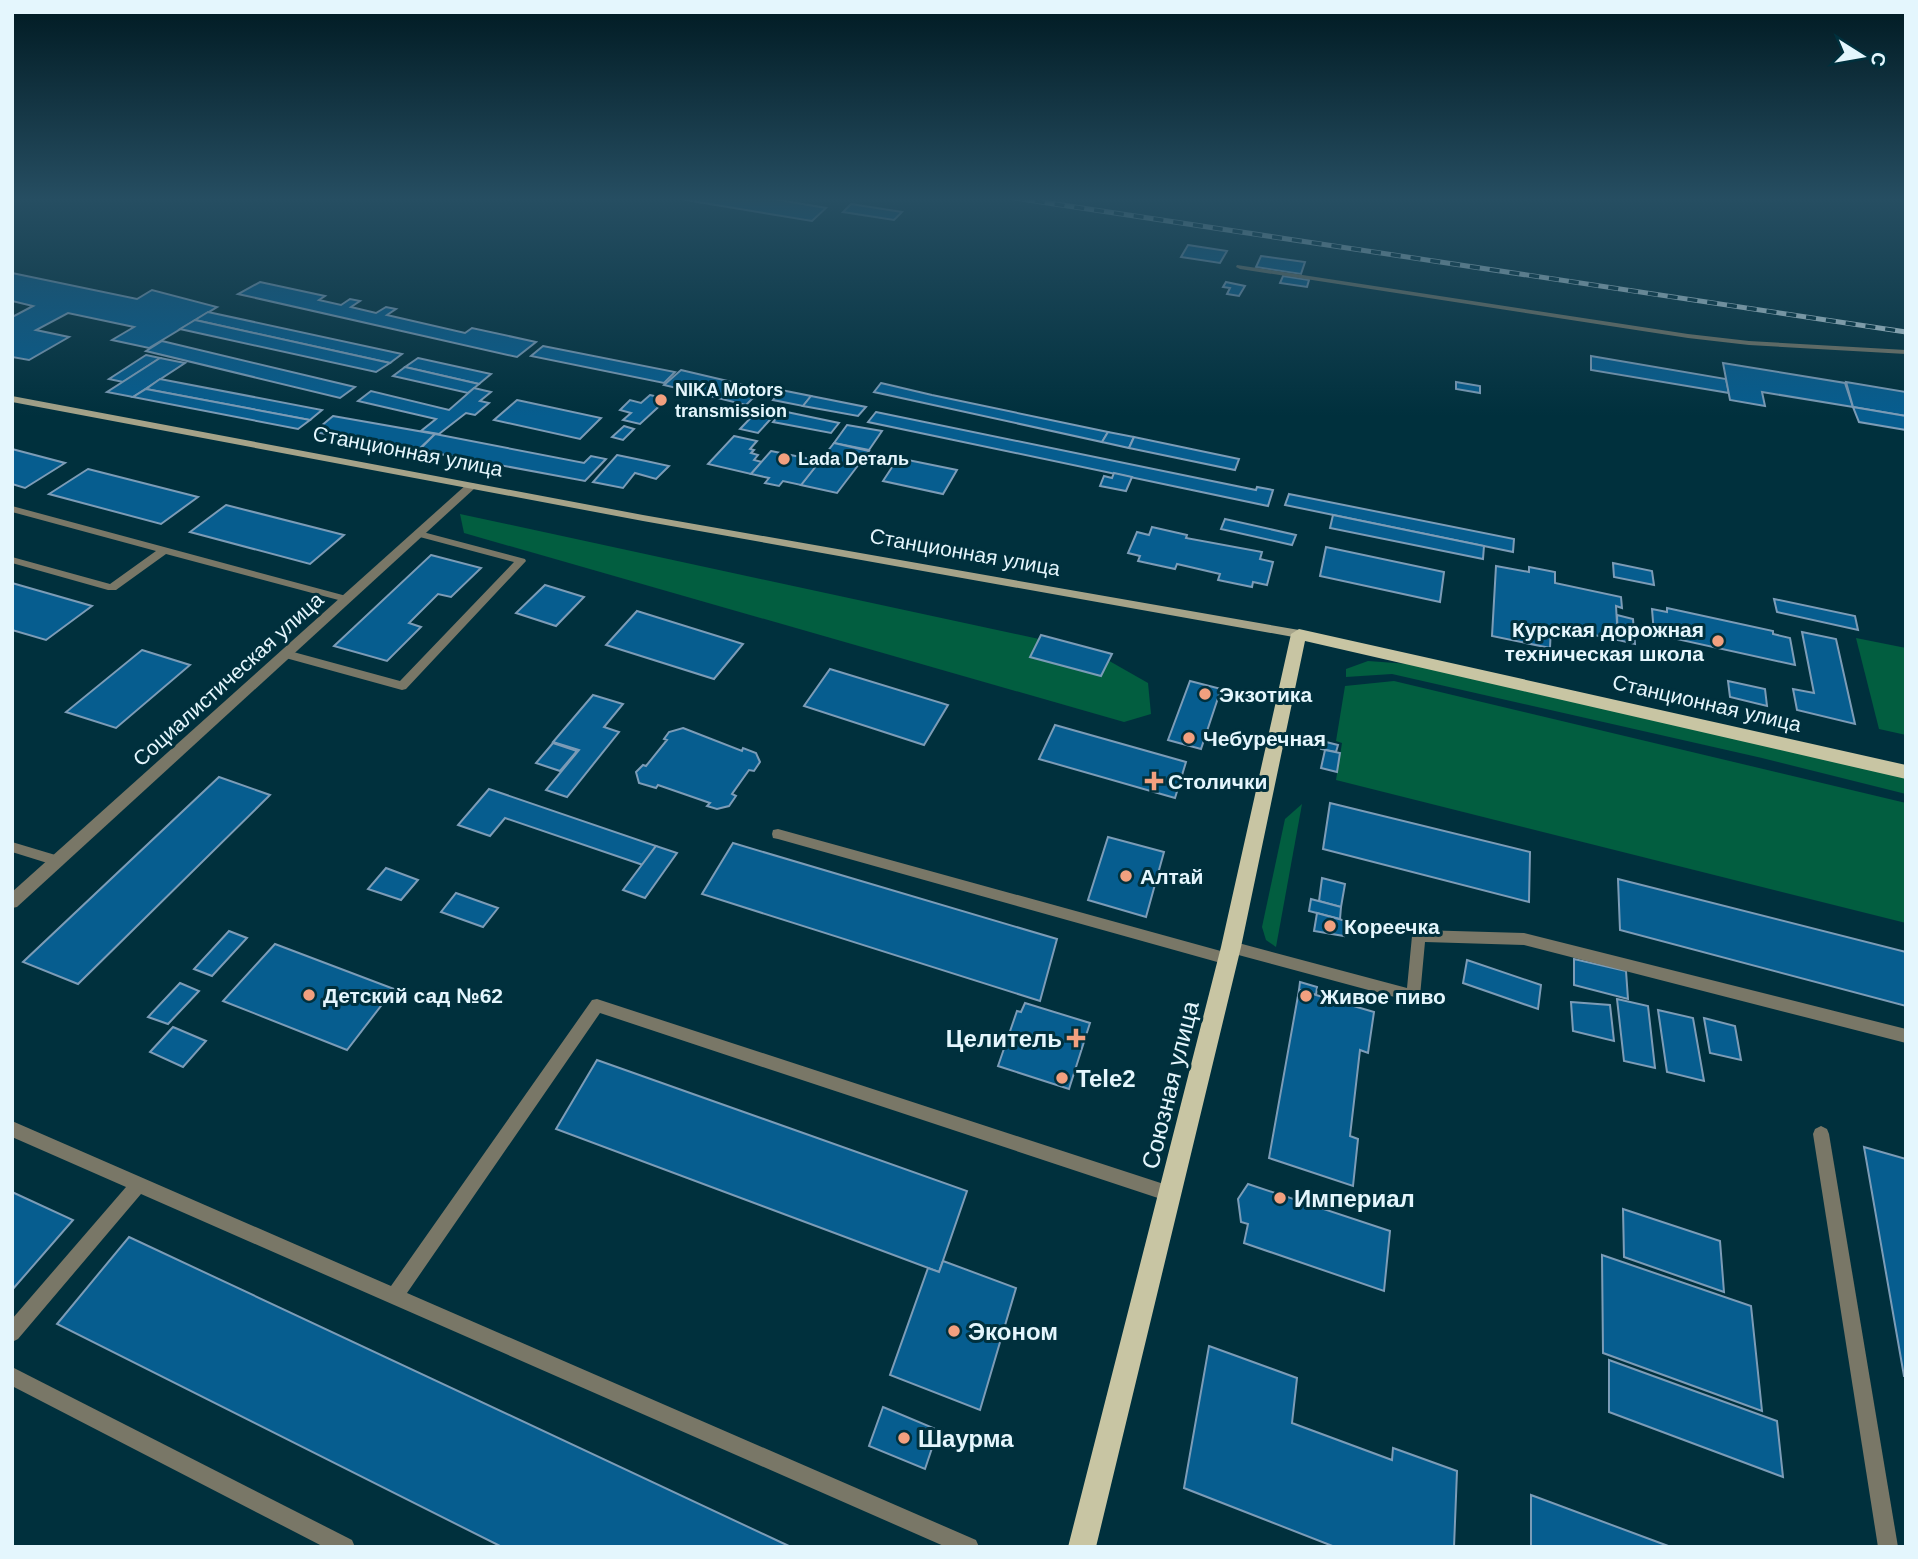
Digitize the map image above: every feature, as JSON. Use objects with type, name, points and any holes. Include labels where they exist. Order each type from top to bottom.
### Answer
[{"type":"main road","name":"Станционная улица","points":[[12,399],[471,486],[1299,634],[1906,772]]},
{"type":"main road","name":"Союзная улица","points":[[1082,1547],[1229,953],[1299,634]]},
{"type":"street","name":"Социалистическая улица","points":[[12,902],[471,486]]},
{"type":"lane","points":[[1264,271],[1688,336],[1749,343],[1906,352]]},
{"type":"lane","points":[[12,509],[346,599]]},
{"type":"lane","points":[[286,654],[402,686],[521,561],[419,534]]},
{"type":"lane","points":[[12,560],[112,587],[163,550]]},
{"type":"lane","points":[[778,834],[1229,953],[1413,996],[1419,936],[1524,939],[1906,1036]]},
{"type":"lane","points":[[12,847],[57,861]]},
{"type":"lane","points":[[394,1296],[597,1005],[1170,1194]]},
{"type":"lane","points":[[12,1129],[970,1547]]},
{"type":"lane","points":[[1821,1134],[1888,1547]]},
{"type":"lane","points":[[12,1333],[139,1184]]},
{"type":"lane","points":[[12,1376],[345,1547]]},
{"type":"green space","points":[[460,514],[1090,650],[1148,683],[1151,714],[1124,722],[464,533]]},
{"type":"green space","points":[[1856,638],[1906,648],[1906,735],[1879,729]]},
{"type":"green space","points":[[1368,661],[1409,664],[1906,778],[1906,794],[1762,758],[1392,674],[1346,677],[1346,669]]},
{"type":"green space","points":[[1394,681],[1906,803],[1906,923],[1336,780],[1342,743],[1336,741],[1345,686]]},
{"type":"green space","points":[[1302,804],[1276,947],[1266,940],[1262,927],[1285,819]]},
{"type":"building","points":[[1280,271],[1302,271],[1301,274]]},
{"type":"building","points":[[12,273],[137,299],[152,290],[217,307],[149,348],[112,340],[134,327],[68,313],[36,330],[69,337],[29,360],[12,357],[12,317],[33,306],[12,301]]},
{"type":"building","points":[[1283,276],[1309,280],[1307,287],[1280,283]]},
{"type":"building","points":[[260,282],[325,296],[319,300],[341,305],[350,299],[360,301],[351,307],[376,313],[386,307],[396,309],[387,315],[465,333],[472,328],[536,342],[517,357],[238,294]]},
{"type":"building","points":[[1226,282],[1245,286],[1239,296],[1227,294],[1230,288],[1223,287]]},
{"type":"building","points":[[208,312],[402,354],[390,363],[195,320]]},
{"type":"building","points":[[195,320],[390,363],[376,372],[180,329]]},
{"type":"building","points":[[162,341],[355,387],[340,398],[146,351]]},
{"type":"building","points":[[543,346],[675,372],[664,383],[531,356]]},
{"type":"building","points":[[146,355],[160,358],[123,382],[109,379]]},
{"type":"building","points":[[1591,356],[1726,379],[1729,393],[1591,370]]},
{"type":"building","points":[[160,358],[185,363],[133,397],[107,392]]},
{"type":"building","points":[[418,358],[491,374],[479,384],[405,367]]},
{"type":"building","points":[[1723,363],[1845,383],[1853,407],[1762,392],[1765,406],[1730,400]]},
{"type":"building","points":[[405,367],[479,384],[468,393],[393,376]]},
{"type":"building","points":[[681,370],[762,389],[746,405],[664,385]]},
{"type":"building","points":[[160,379],[322,410],[310,420],[146,389]]},
{"type":"building","points":[[1456,382],[1480,386],[1480,393],[1456,389]]},
{"type":"building","points":[[1846,382],[1906,392],[1906,416],[1853,407]]},
{"type":"building","points":[[881,383],[1108,432],[1102,442],[874,392]]},
{"type":"building","points":[[474,388],[491,392],[480,401],[489,403],[475,415],[466,413],[439,434],[421,431],[436,419],[358,401],[371,391],[449,410]]},
{"type":"building","points":[[146,389],[310,420],[298,429],[133,397]]},
{"type":"building","points":[[781,390],[811,396],[803,406],[773,400]]},
{"type":"building","points":[[650,395],[667,399],[640,424],[623,420],[631,413],[620,410],[630,400],[641,403]]},
{"type":"building","points":[[811,396],[866,407],[858,416],[803,406]]},
{"type":"building","points":[[517,400],[601,418],[580,439],[494,420]]},
{"type":"building","points":[[1853,407],[1906,416],[1906,430],[1859,422]]},
{"type":"building","points":[[760,408],[777,412],[758,433],[740,429]]},
{"type":"building","points":[[782,411],[839,423],[831,433],[773,422]]},
{"type":"building","points":[[876,412],[1256,490],[1257,487],[1273,490],[1268,506],[868,422]]},
{"type":"building","points":[[333,416],[435,434],[417,451],[314,432]]},
{"type":"building","points":[[847,425],[882,431],[869,450],[834,443]]},
{"type":"building","points":[[624,426],[634,429],[623,440],[612,437]]},
{"type":"building","points":[[1108,432],[1134,437],[1129,448],[1102,442]]},
{"type":"building","points":[[435,434],[584,463],[591,456],[606,459],[585,481],[419,450]]},
{"type":"building","points":[[734,436],[757,441],[750,449],[754,450],[751,453],[758,455],[754,460],[762,462],[751,474],[708,464]]},
{"type":"building","points":[[1134,437],[1239,459],[1235,470],[1129,448]]},
{"type":"building","points":[[834,443],[869,451],[837,493],[801,485]]},
{"type":"building","points":[[12,449],[65,463],[25,488],[12,484]]},
{"type":"building","points":[[771,451],[820,461],[801,485],[783,481],[779,486],[765,483],[769,478],[751,474]]},
{"type":"building","points":[[617,455],[669,466],[656,479],[635,473],[623,488],[593,482]]},
{"type":"building","points":[[898,458],[957,470],[943,494],[883,481]]},
{"type":"building","points":[[88,469],[198,497],[161,524],[49,494]]},
{"type":"building","points":[[1114,473],[1132,477],[1126,491],[1100,486],[1104,476],[1112,478]]},
{"type":"building","points":[[1289,494],[1514,539],[1513,552],[1285,505]]},
{"type":"building","points":[[226,505],[344,535],[310,564],[190,532]]},
{"type":"building","points":[[1333,515],[1484,546],[1483,559],[1330,528]]},
{"type":"building","points":[[1225,519],[1296,535],[1292,545],[1221,529]]},
{"type":"building","points":[[1152,527],[1187,535],[1186,538],[1262,552],[1260,559],[1273,562],[1267,585],[1253,582],[1252,587],[1218,580],[1220,574],[1177,564],[1175,569],[1138,561],[1140,556],[1128,553],[1137,532],[1149,535]]},
{"type":"building","points":[[1326,547],[1444,572],[1440,602],[1320,576]]},
{"type":"building","points":[[431,555],[481,568],[451,597],[438,594],[409,623],[421,627],[387,661],[334,646]]},
{"type":"building","points":[[1613,563],[1652,571],[1654,585],[1614,577]]},
{"type":"building","points":[[1496,566],[1529,572],[1529,567],[1555,572],[1555,583],[1621,597],[1622,608],[1616,606],[1618,640],[1551,626],[1550,648],[1492,636]]},
{"type":"building","points":[[12,583],[92,606],[46,640],[12,630]]},
{"type":"building","points":[[545,585],[584,597],[556,626],[516,613]]},
{"type":"building","points":[[1774,599],[1855,616],[1858,630],[1777,612]]},
{"type":"building","points":[[1667,608],[1773,631],[1773,634],[1790,638],[1795,665],[1654,634],[1652,609],[1667,612]]},
{"type":"building","points":[[637,611],[743,644],[714,679],[606,645]]},
{"type":"building","points":[[1617,615],[1633,619],[1635,644],[1618,640]]},
{"type":"building","points":[[1802,632],[1836,639],[1855,724],[1797,710],[1793,689],[1814,693]]},
{"type":"building","points":[[1041,635],[1112,654],[1101,676],[1030,657]]},
{"type":"building","points":[[142,650],[190,665],[116,728],[66,712]]},
{"type":"building","points":[[830,669],[948,705],[924,745],[804,706]]},
{"type":"building","points":[[1190,681],[1221,689],[1201,749],[1168,740]]},
{"type":"building","points":[[1728,681],[1765,689],[1767,706],[1730,697]]},
{"type":"building","points":[[593,695],[623,704],[604,727],[619,732],[567,797],[546,790],[579,750],[553,742]]},
{"type":"building","points":[[1055,725],[1186,762],[1175,798],[1039,759]]},
{"type":"building","points":[[683,728],[742,751],[743,748],[756,753],[760,762],[754,771],[749,770],[732,794],[736,796],[729,806],[717,809],[707,806],[710,803],[658,785],[656,788],[639,783],[636,772],[643,765],[646,766],[667,740],[664,739],[669,732]]},
{"type":"building","points":[[1322,741],[1338,745],[1336,752],[1321,749]]},
{"type":"building","points":[[553,743],[577,751],[560,771],[536,763]]},
{"type":"building","points":[[1325,750],[1340,753],[1337,772],[1321,768]]},
{"type":"building","points":[[219,777],[270,795],[78,984],[23,962]]},
{"type":"building","points":[[489,789],[656,846],[643,865],[505,818],[490,836],[458,825]]},
{"type":"building","points":[[1330,803],[1530,852],[1529,902],[1323,849]]},
{"type":"building","name":"Алтай","points":[[1108,837],[1164,852],[1146,917],[1088,900]]},
{"type":"building","points":[[733,843],[1057,939],[1040,1001],[702,894]]},
{"type":"building","points":[[656,846],[677,853],[645,898],[623,890]]},
{"type":"building","points":[[386,868],[418,880],[401,900],[368,889]]},
{"type":"building","points":[[1322,878],[1345,884],[1341,907],[1319,901]]},
{"type":"building","points":[[1618,879],[1906,952],[1906,1006],[1620,930]]},
{"type":"building","points":[[456,893],[498,908],[483,927],[441,912]]},
{"type":"building","points":[[1311,899],[1341,907],[1340,919],[1309,911]]},
{"type":"building","name":"Кореечка","points":[[1317,913],[1346,921],[1344,936],[1314,931]]},
{"type":"building","points":[[229,931],[247,938],[212,976],[194,969]]},
{"type":"building","name":"Детский сад №62","points":[[275,944],[394,989],[347,1050],[223,1001]]},
{"type":"building","points":[[1574,959],[1626,971],[1628,999],[1574,985]]},
{"type":"building","points":[[1467,960],[1541,985],[1538,1009],[1463,983]]},
{"type":"building","points":[[1300,982],[1317,987],[1316,995],[1299,990]]},
{"type":"building","points":[[180,983],[199,991],[168,1024],[148,1017]]},
{"type":"building","points":[[1299,990],[1374,1012],[1368,1053],[1360,1050],[1350,1136],[1358,1139],[1353,1186],[1269,1158]]},
{"type":"building","points":[[1617,999],[1648,1006],[1655,1068],[1624,1061]]},
{"type":"building","points":[[1571,1002],[1610,1005],[1614,1041],[1573,1031]]},
{"type":"building","points":[[1025,1003],[1090,1023],[1069,1089],[998,1066],[1017,1011],[1021,1012]]},
{"type":"building","points":[[1658,1010],[1693,1018],[1704,1081],[1667,1072]]},
{"type":"building","points":[[1704,1018],[1735,1026],[1741,1060],[1710,1053]]},
{"type":"building","points":[[173,1027],[206,1041],[183,1067],[150,1052]]},
{"type":"building","points":[[597,1060],[967,1191],[939,1272],[556,1129]]},
{"type":"building","points":[[1864,1147],[1906,1159],[1906,1376],[1904,1376]]},
{"type":"building","points":[[1248,1184],[1390,1231],[1384,1291],[1244,1243],[1248,1224],[1241,1222],[1238,1199]]},
{"type":"building","points":[[12,1192],[73,1220],[12,1290]]},
{"type":"building","points":[[1623,1209],[1720,1241],[1724,1292],[1624,1257]]},
{"type":"building","points":[[129,1237],[791,1547],[502,1547],[57,1324]]},
{"type":"building","points":[[1602,1255],[1751,1306],[1762,1411],[1603,1353]]},
{"type":"building","name":"Эконом","points":[[943,1261],[1016,1288],[980,1410],[890,1375],[928,1268],[939,1272]]},
{"type":"building","points":[[1209,1346],[1297,1378],[1292,1423],[1392,1460],[1393,1448],[1457,1471],[1454,1547],[1335,1547],[1184,1488]]},
{"type":"building","points":[[1609,1360],[1777,1421],[1783,1477],[1609,1412]]},
{"type":"building","name":"Шаурма","points":[[883,1407],[938,1430],[925,1469],[869,1446]]},
{"type":"building","points":[[1531,1495],[1671,1547],[1531,1547]]},
{"type":"railway","points":[[1499,271],[1906,332]]},
{"type":"place","name":"NIKA Motors transmission","points":[[661,400]]},
{"type":"place","name":"Lada Dеталь","points":[[784,459]]},
{"type":"place","name":"Курская дорожная техническая школа","points":[[1718,641]]},
{"type":"place","name":"Экзотика","points":[[1205,694]]},
{"type":"place","name":"Чебуречная","points":[[1189,738]]},
{"type":"place","name":"Столички","points":[[1154,781]]},
{"type":"place","name":"Алтай","points":[[1126,876]]},
{"type":"place","name":"Кореечка","points":[[1330,926]]},
{"type":"place","name":"Детский сад №62","points":[[309,995]]},
{"type":"place","name":"Живое пиво","points":[[1306,996]]},
{"type":"place","name":"Целитель","points":[[1076,1038]]},
{"type":"place","name":"Tele2","points":[[1062,1078]]},
{"type":"place","name":"Империал","points":[[1280,1198]]},
{"type":"place","name":"Эконом","points":[[954,1331]]},
{"type":"place","name":"Шаурма","points":[[904,1438]]}]
